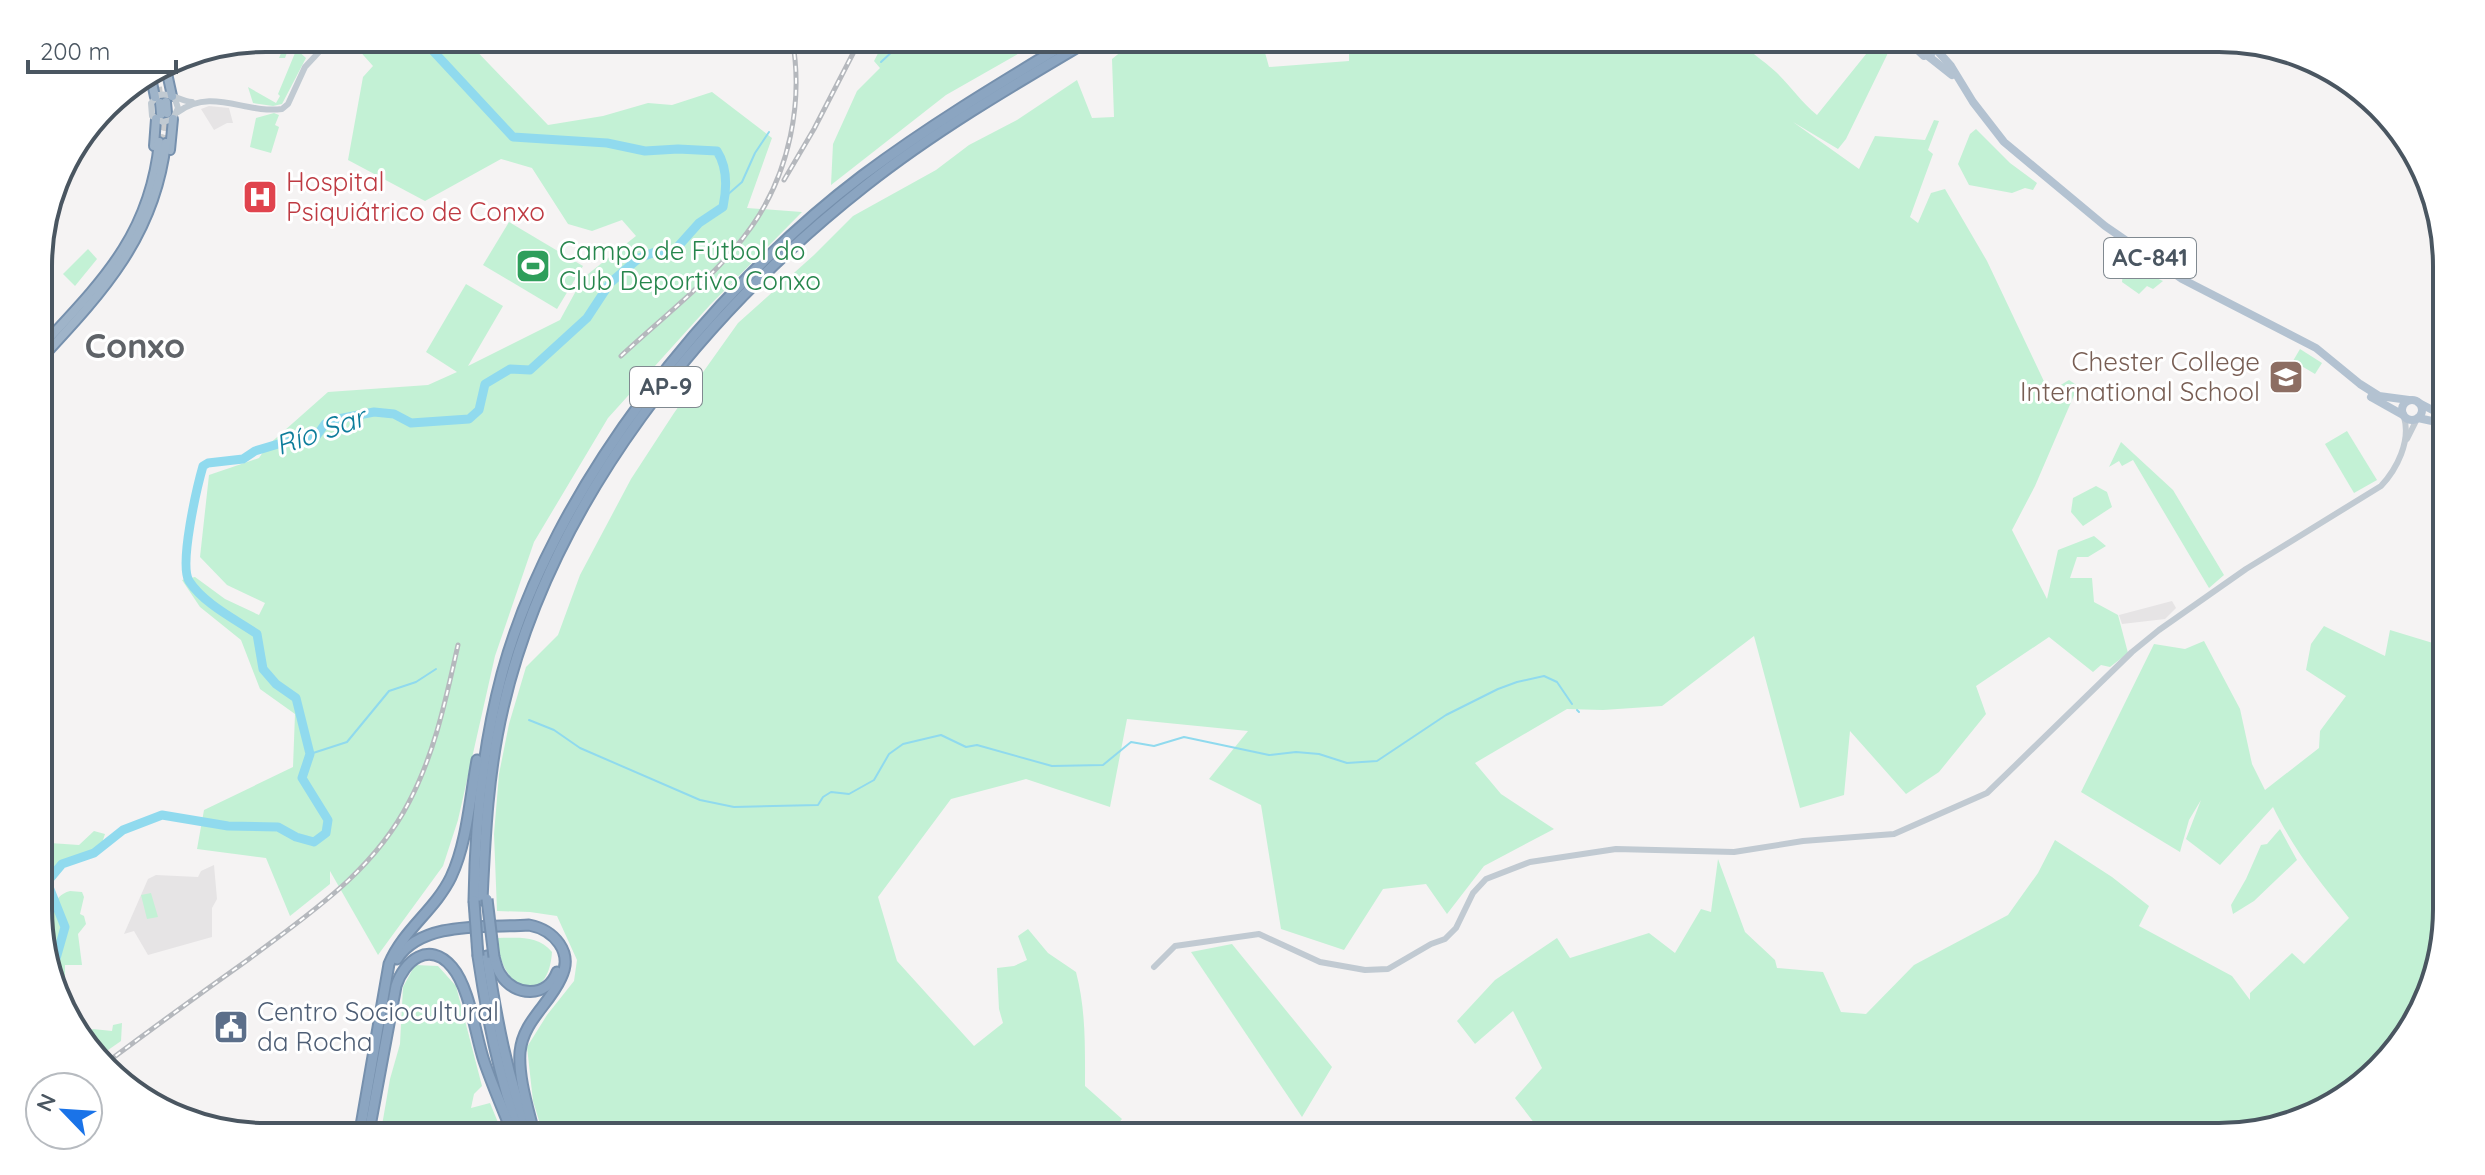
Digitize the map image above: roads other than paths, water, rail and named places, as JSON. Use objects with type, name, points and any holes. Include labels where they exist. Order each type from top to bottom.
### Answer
[{"type":"highway","name":"AP-9","points":[[526,1123],[495,1013],[486,957],[481,900],[480,779],[502,673],[537,577],[583,488],[625,424],[698,332],[790,238],[860,178],[935,124],[1052,52]]},
{"type":"highway","name":"AP-9","points":[[481,900],[490,779],[503,706],[535,607],[573,524],[625,442],[724,316],[835,210],[941,131],[1070,52]]},
{"type":"highway","points":[[94,301],[123,270],[155,214],[168,166],[164,78]]},
{"type":"highway","points":[[157,82],[166,99]]},
{"type":"highway","points":[[52,334],[114,264],[144,196],[167,116]]},
{"type":"highway","points":[[52,347],[116,273],[146,222],[159,185],[160,141]]},
{"type":"highway","points":[[362,1123],[389,964],[400,943],[452,876],[478,756],[495,688],[502,673]]},
{"type":"highway","points":[[370,1123],[393,981],[399,962],[424,941],[440,937],[528,930],[546,936],[555,946],[560,958],[555,977],[548,985],[528,993],[513,988],[486,957],[481,900]]},
{"type":"highway","points":[[388,975],[404,948],[421,936],[440,931],[529,925],[542,928],[556,938],[565,958],[561,979],[527,1027],[520,1053],[530,1123]]},
{"type":"highway","points":[[386,1026],[396,986],[406,965],[419,956],[436,956],[445,960],[462,986],[484,1061],[508,1123]]},
{"type":"highway","name":"AP-9","points":[[486,957],[486,1013],[517,1123]]},
{"type":"main road","name":"AC-841","points":[[1920,52],[1947,70],[2004,142],[2105,226],[2182,279],[2316,348],[2379,396],[2409,400],[2433,410]]},
{"type":"main road","points":[[1928,56],[1932,52]]},
{"type":"main road","name":"AC-841","points":[[1939,52],[1970,97]]},
{"type":"main road","name":"AC-841","points":[[2332,361],[2356,387],[2403,416],[2411,420],[2433,422]]},
{"type":"main road","points":[[2403,416],[2402,406],[2409,400]]},
{"type":"main road","points":[[2417,419],[2422,411],[2419,403]]},
{"type":"street","points":[[195,103],[167,116],[150,110],[166,99],[195,103],[222,100],[275,110],[284,108],[290,101],[302,70],[319,52]]},
{"type":"street","points":[[2403,416],[2406,425],[2403,446]]},
{"type":"street","points":[[1154,967],[1175,946],[1259,934],[1320,962],[1365,970],[1388,969],[1445,939],[1456,928],[1473,893],[1486,879],[1530,862],[1616,849],[1734,852],[1803,841],[1894,834],[1987,793],[2132,652],[2246,569],[2381,486],[2390,477],[2417,419]]},
{"type":"waterway","name":"Río Sar","points":[[52,876],[62,864],[94,853],[123,830],[162,815],[228,826],[278,827],[314,842],[326,833],[328,820],[302,778],[310,754],[296,698],[276,684],[263,669],[257,634],[211,604],[189,581],[186,572],[187,543],[203,466],[243,459],[255,451],[285,442],[315,438],[325,424],[333,420],[374,412],[394,414],[411,423],[469,419],[479,410],[485,384],[510,369],[530,370],[587,318],[610,283],[639,258],[658,251],[673,252],[699,223],[723,207],[726,178],[717,151],[645,151],[607,143],[513,137],[434,52]]},
{"type":"waterway","points":[[881,62],[892,52]]},
{"type":"waterway","points":[[726,196],[742,182],[769,132]]},
{"type":"waterway","points":[[310,754],[347,742],[389,691],[416,682],[436,669]]},
{"type":"waterway","points":[[529,720],[554,730],[580,748],[700,800],[734,807],[818,805],[831,792],[849,794],[874,780],[889,754],[903,744],[941,735],[966,747],[977,745],[1052,766],[1103,765],[1131,742],[1154,746],[1184,737],[1269,755],[1296,752],[1319,754],[1347,763],[1377,761],[1446,715],[1517,682],[1544,676],[1557,682],[1572,704]]},
{"type":"waterway","name":"Río Sar","points":[[52,894],[65,927],[57,954]]},
{"type":"tunnel","points":[[158,87],[160,103]]},
{"type":"tunnel","points":[[159,142],[161,115]]},
{"type":"tunnel","points":[[166,143],[167,115]]},
{"type":"railway","points":[[621,356],[723,262],[765,205],[776,183],[790,136],[796,87],[794,52]]},
{"type":"railway","points":[[784,180],[854,52]]},
{"type":"railway","points":[[113,1058],[317,908],[377,850],[409,802],[426,764],[439,725],[458,645]]},
{"type":"place","name":"Hospital Psiquiátrico de Conxo","points":[[260,197]]},
{"type":"place","name":"Campo de Fútbol do Club Deportivo Conxo","points":[[533,266]]},
{"type":"place","name":"Chester College International School","points":[[2286,377]]},
{"type":"place","name":"Centro Sociocultural da Rocha","points":[[231,1027]]},
{"type":"district","name":"Conxo","points":[[135,346]]}]
